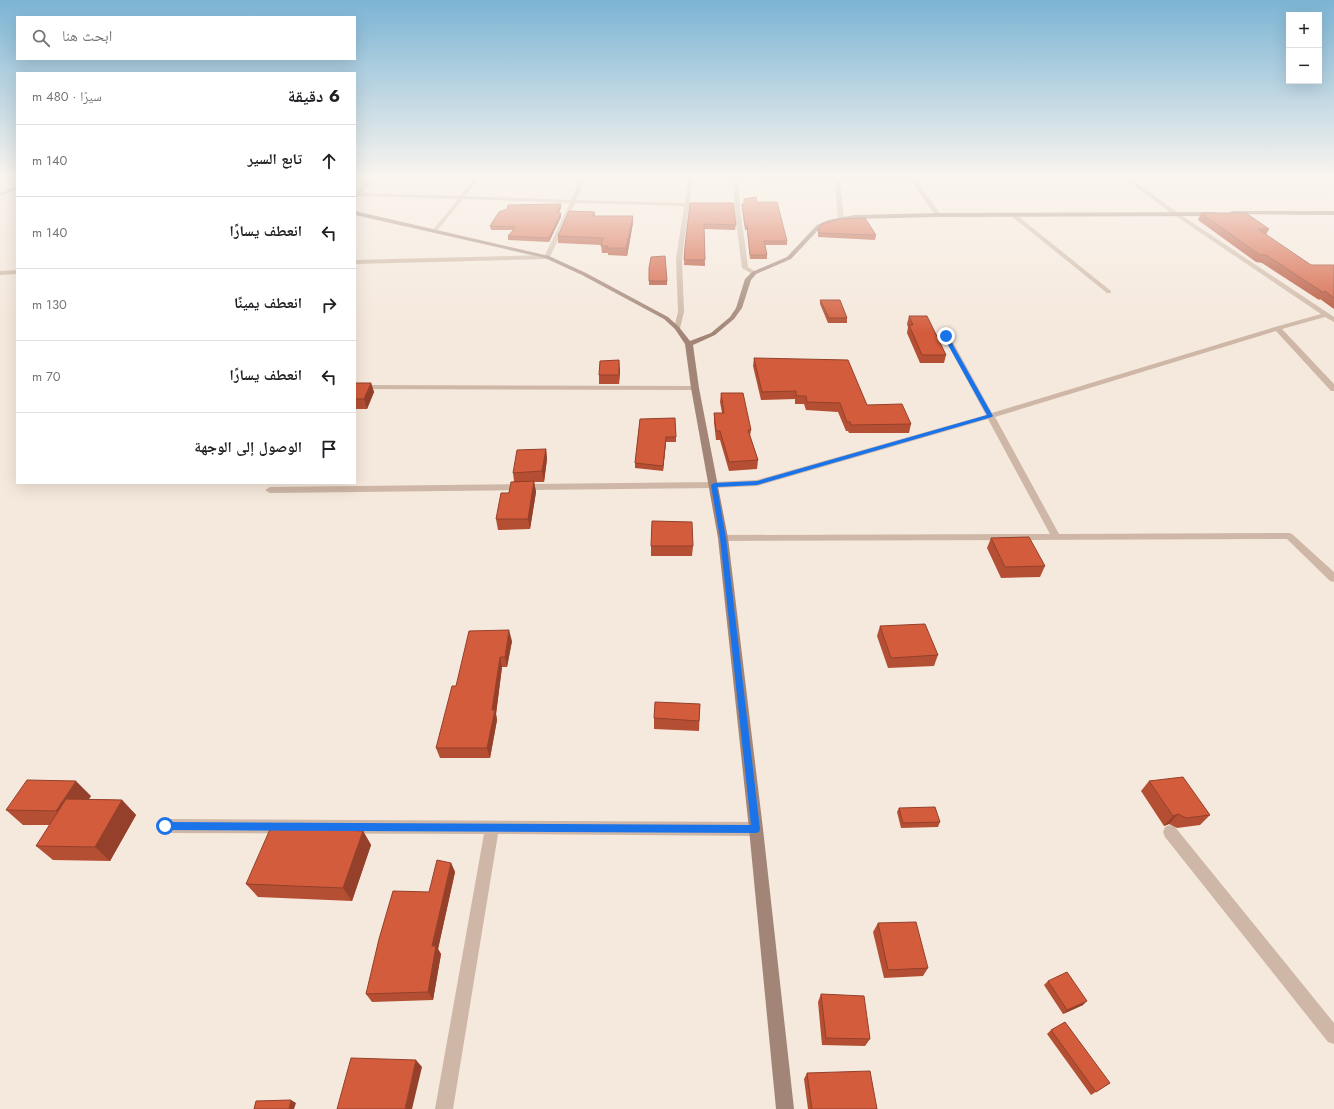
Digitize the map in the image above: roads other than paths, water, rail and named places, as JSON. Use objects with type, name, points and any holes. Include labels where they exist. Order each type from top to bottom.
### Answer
[{"type":"street","points":[[425,229],[547,257],[584,274],[659,315],[677,328],[689,344],[695,388],[723,538],[756,829],[784,1109]]},
{"type":"street","points":[[547,257],[560,229]]},
{"type":"street","points":[[677,328],[681,312],[679,259],[683,229]]},
{"type":"street","points":[[740,229],[745,268],[754,273]]},
{"type":"street","points":[[689,344],[713,334],[732,318],[739,308],[748,279],[754,273],[789,258],[816,229]]},
{"type":"street","points":[[1030,229],[1108,292]]},
{"type":"street","points":[[1198,229],[1334,320]]},
{"type":"street","points":[[356,262],[547,257]]},
{"type":"street","points":[[0,273],[16,272]]},
{"type":"street","points":[[270,490],[714,485],[757,483],[990,416],[1277,328],[1326,315]]},
{"type":"street","points":[[1277,328],[1334,389]]},
{"type":"street","points":[[946,336],[1056,538]]},
{"type":"street","points":[[356,387],[695,388]]},
{"type":"street","points":[[723,538],[1289,536],[1334,578]]},
{"type":"street","points":[[165,826],[756,829]]},
{"type":"street","points":[[444,1109],[492,828]]},
{"type":"street","points":[[1170,832],[1334,1036]]}]
